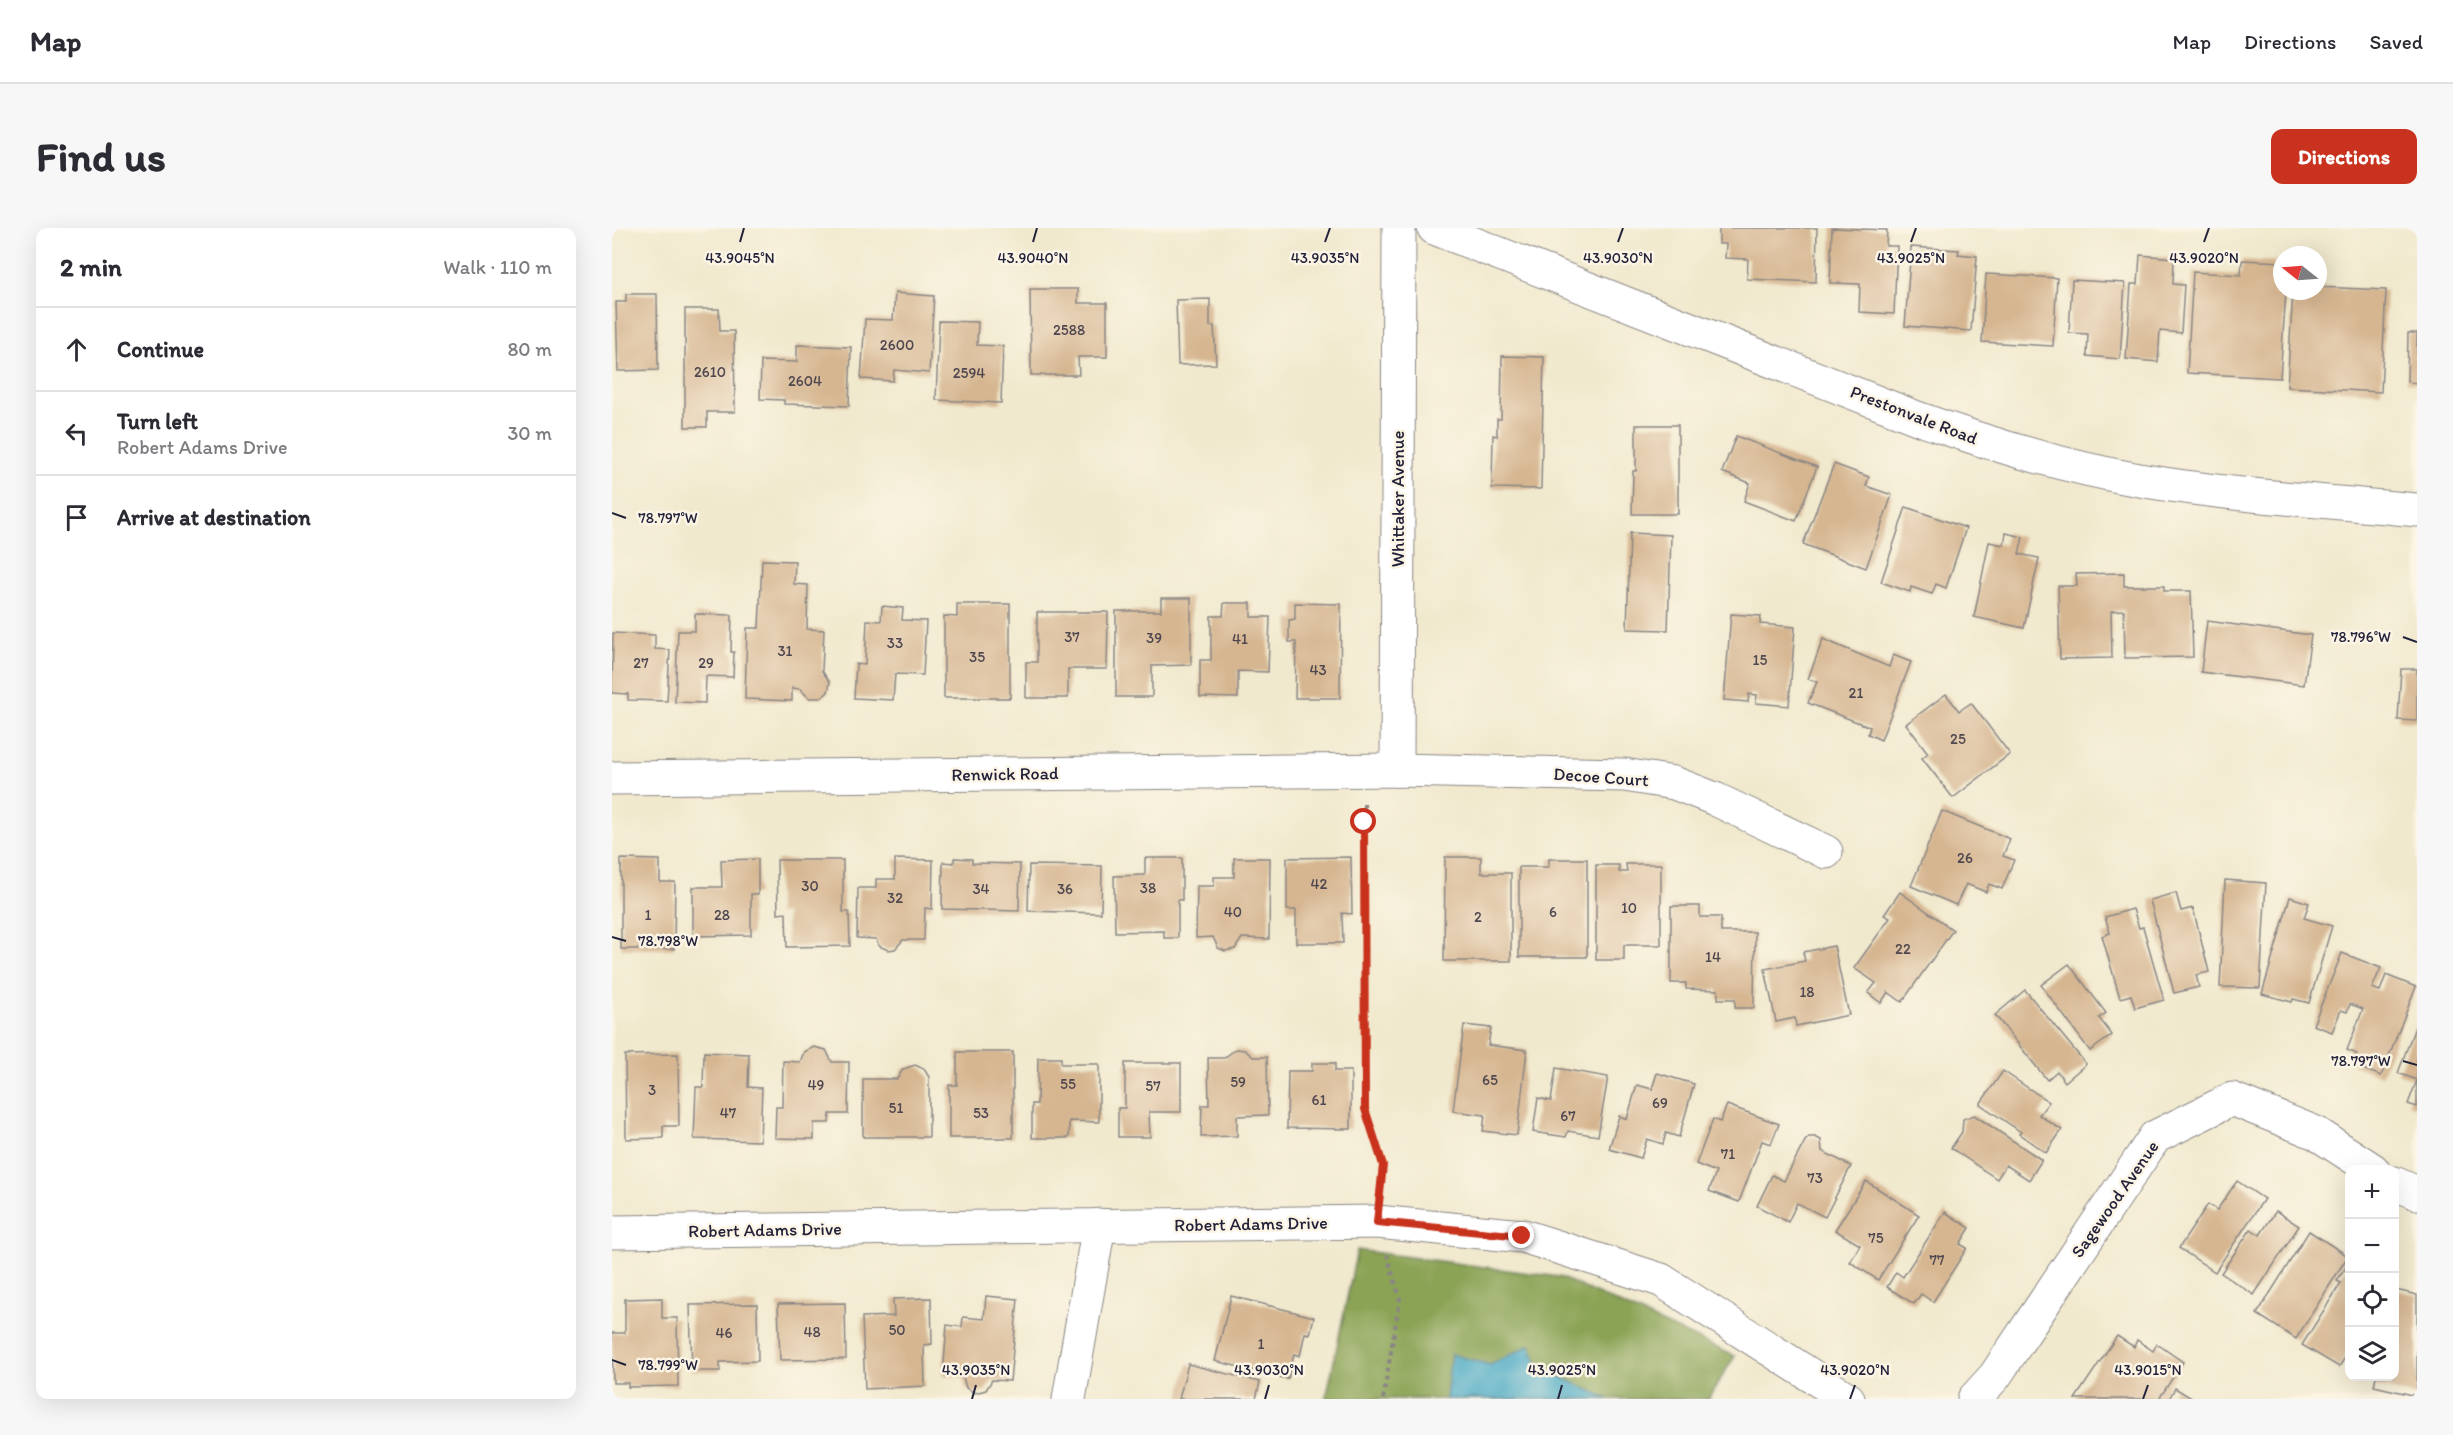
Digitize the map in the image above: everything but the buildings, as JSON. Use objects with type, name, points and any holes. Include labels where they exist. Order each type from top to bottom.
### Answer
[{"type":"street","name":"Whittaker Avenue","points":[[1397,770],[1399,228]]},
{"type":"street","name":"Prestonvale Road","points":[[1434,228],[1917,418],[1979,440],[2052,461],[2145,481],[2417,510]]},
{"type":"street","name":"Renwick Road","points":[[612,778],[1397,770]]},
{"type":"street","name":"Decoe Court","points":[[1397,770],[1624,775],[1674,783],[1715,799],[1826,852]]},
{"type":"street","name":"Sagewood Avenue","points":[[1974,1399],[1995,1376],[2155,1137],[2232,1099],[2316,1133],[2365,1165]]},
{"type":"street","points":[[2399,1185],[2417,1193]]},
{"type":"street","name":"Robert Adams Drive","points":[[612,1232],[1377,1222],[1522,1236],[1661,1280],[1848,1399]]},
{"type":"street","points":[[1069,1399],[1099,1225]]},
{"type":"path","points":[[1364,798],[1365,1109],[1383,1165],[1377,1222],[1400,1298],[1383,1399]]},
{"type":"green space","points":[[1357,1250],[1560,1277],[1735,1356],[1708,1399],[1326,1399]]},
{"type":"water","points":[[1530,1345],[1539,1367],[1609,1399],[1446,1399],[1451,1354],[1490,1365]]},
{"type":"route","points":[[1364,822],[1365,1109],[1383,1165],[1377,1222],[1522,1236]]}]
